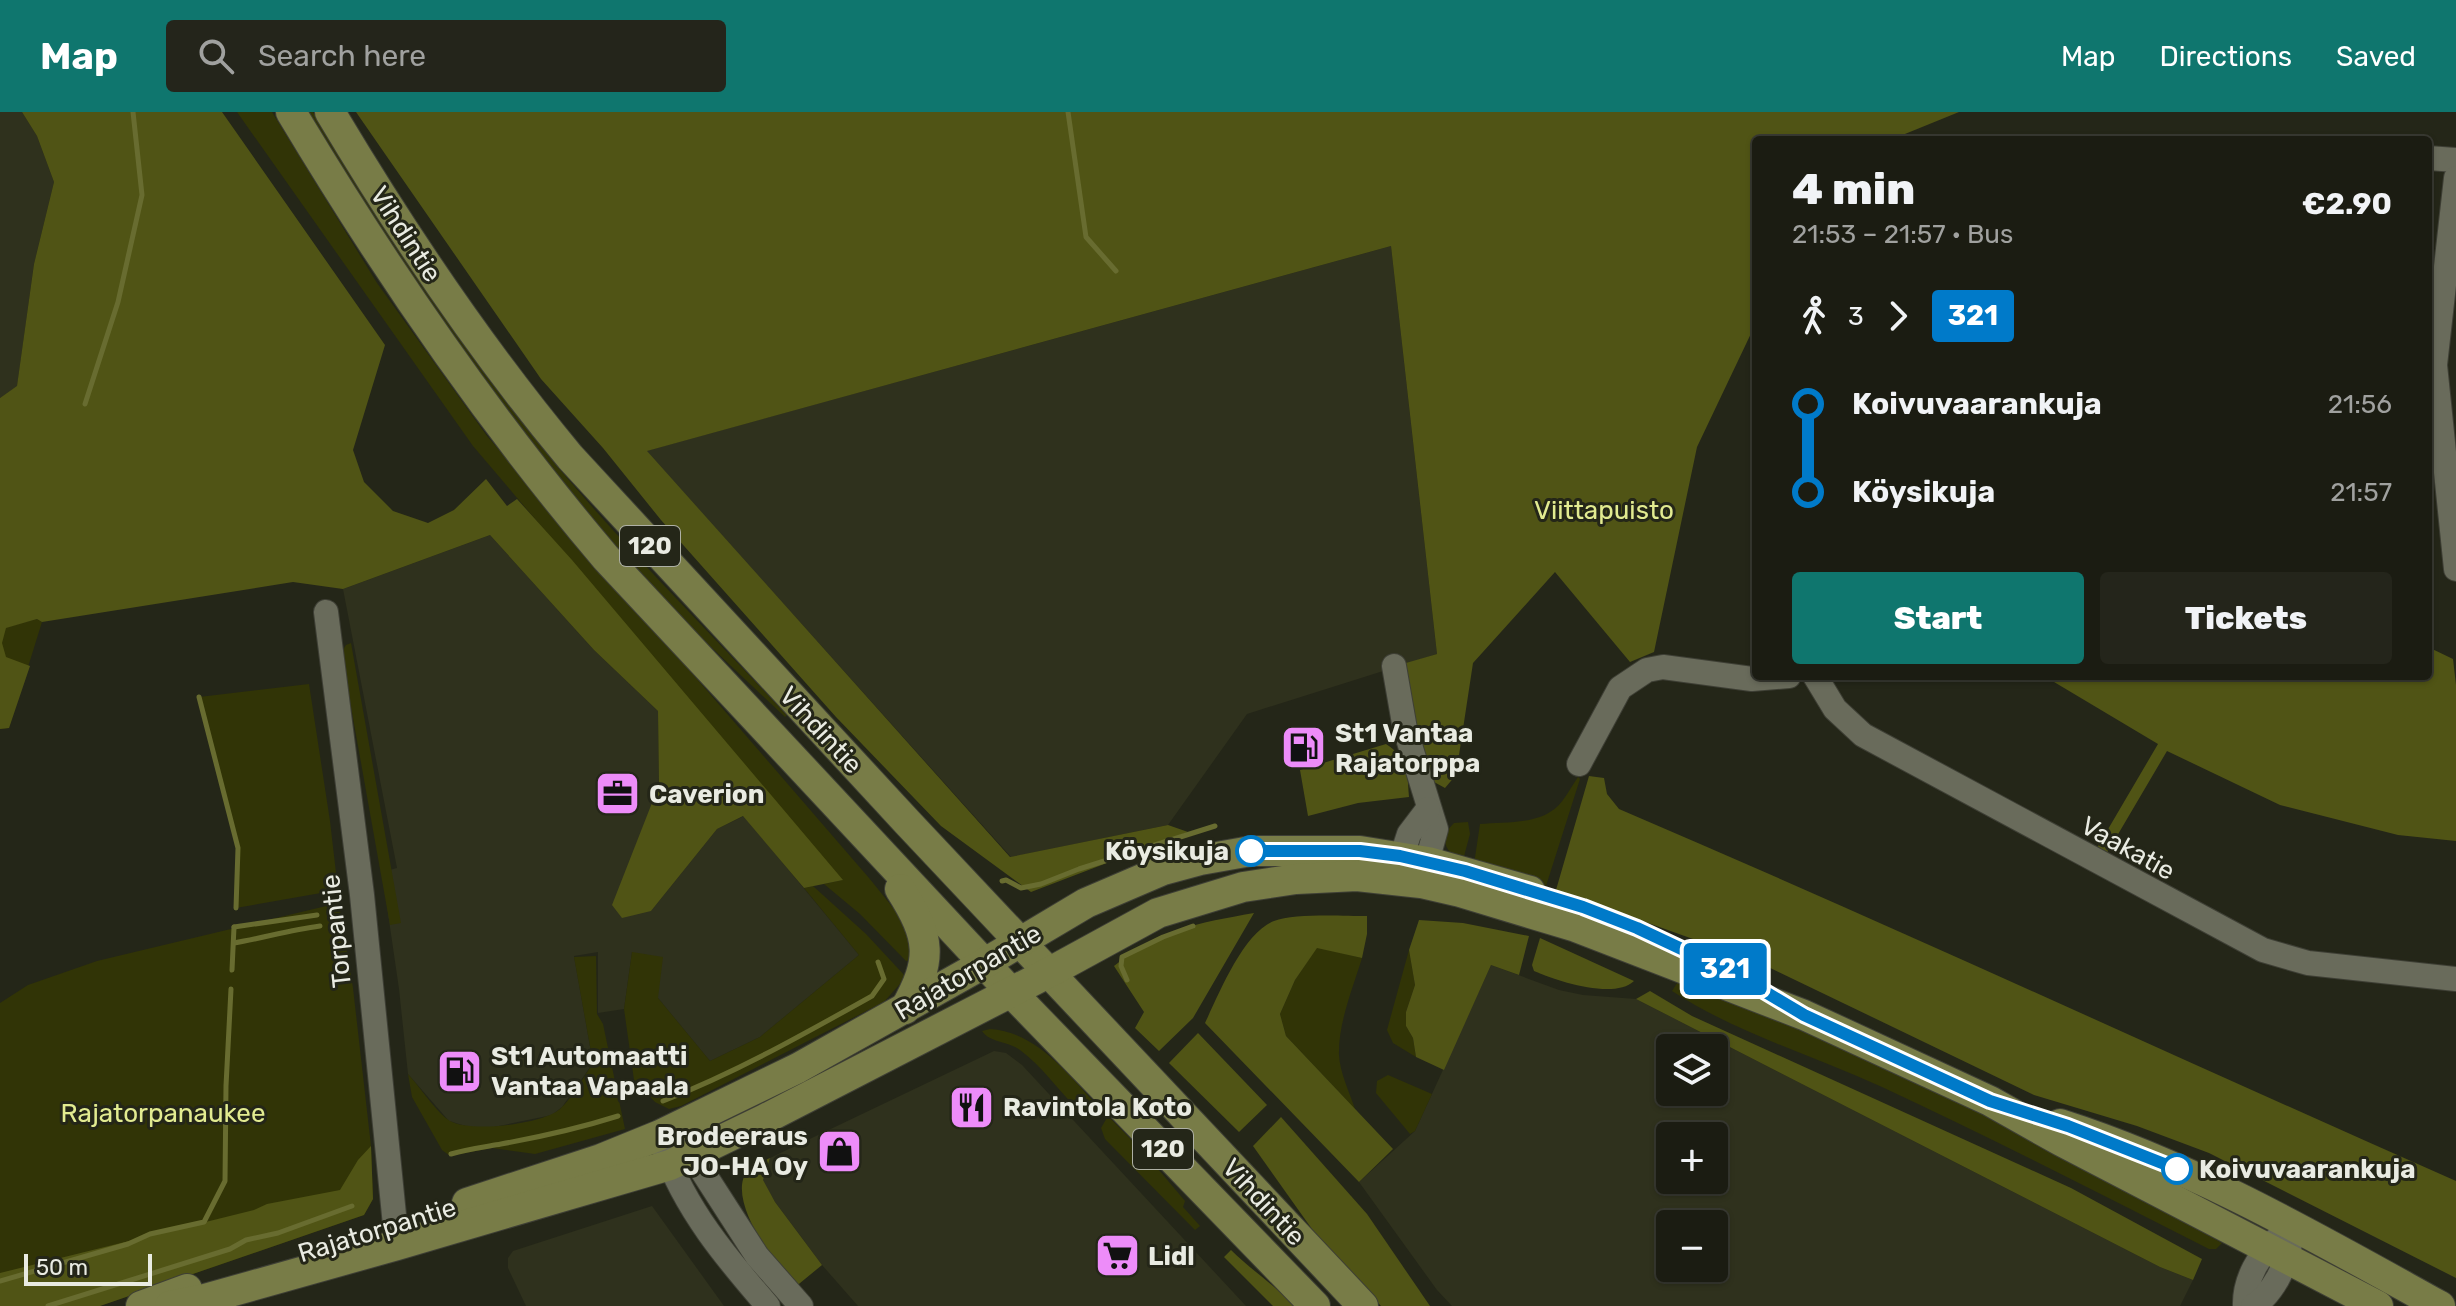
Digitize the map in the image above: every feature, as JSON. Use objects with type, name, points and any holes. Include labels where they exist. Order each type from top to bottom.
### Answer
[{"type":"main road","name":"Vihdintie","points":[[291,112],[447,356],[548,489],[644,600],[875,848],[1315,1306]]},
{"type":"main road","name":"Vihdintie","points":[[330,112],[415,250],[535,416],[638,533],[1363,1306]]},
{"type":"main road","points":[[875,848],[913,909],[924,944],[923,970],[905,1009]]},
{"type":"main road","name":"Rajatorpantie","points":[[170,1306],[205,1299],[396,1235],[492,1196],[601,1159],[660,1135],[798,1068],[1086,903],[1163,870],[1239,852],[1273,850],[1360,851],[1411,870],[1583,907],[1637,928],[1737,975],[1804,1015],[1990,1101],[2378,1306]]},
{"type":"main road","name":"Rajatorpantie","points":[[141,1306],[214,1279],[681,1160],[1050,972],[1158,913],[1243,887],[1296,879],[1411,870]]},
{"type":"main road","name":"Rajatorpantie","points":[[1990,1101],[2068,1126],[2166,1164],[2251,1203],[2440,1306]]},
{"type":"street","points":[[2432,158],[2456,160]]},
{"type":"street","points":[[2456,178],[2435,365],[2456,569]]},
{"type":"street","name":"Torpantie","points":[[326,612],[362,895],[396,1235]]},
{"type":"street","points":[[1394,666],[1405,729],[1436,829],[1411,870]]},
{"type":"street","points":[[1579,764],[1620,688],[1647,670],[1663,667],[1752,679]]},
{"type":"street","name":"Vaakatie","points":[[1817,680],[1835,709],[1863,735],[2263,950],[2308,963],[2456,979]]},
{"type":"street","points":[[660,1135],[801,1306]]},
{"type":"street","points":[[681,1160],[702,1221],[731,1264],[768,1306]]},
{"type":"street","points":[[2245,1306],[2245,1290],[2277,1253],[2293,1226]]},
{"type":"street","points":[[2253,1306],[2263,1300],[2277,1253]]},
{"type":"shaded area","points":[[0,112],[22,112],[37,136],[54,182],[34,264],[17,387],[0,398]]},
{"type":"shaded area","points":[[1391,246],[1437,654],[1247,714],[1168,825],[1011,857],[646,451]]},
{"type":"shaded area","points":[[490,535],[594,650],[658,711],[659,785],[651,911],[717,829],[744,816],[859,955],[760,1037],[710,1061],[658,998],[632,952],[624,1009],[598,1013],[598,952],[574,956],[593,1063],[562,1107],[552,1115],[494,1127],[469,1127],[449,1121],[408,1074],[382,872],[397,868],[343,589]]},
{"type":"shaded area","points":[[1491,965],[1559,990],[1636,999],[1704,1034],[1656,1034],[1656,1106],[1728,1106],[1728,1046],[2160,1267],[2193,1280],[2180,1306],[1452,1306],[1359,1182],[1415,1131]]},
{"type":"shaded area","points":[[994,1051],[1006,1053],[1022,1065],[1246,1306],[858,1306],[822,1265],[775,1202],[762,1180],[770,1158]]},
{"type":"shaded area","points":[[652,1206],[724,1306],[526,1306],[508,1268],[508,1258],[513,1251]]},
{"type":"green space","points":[[22,112],[222,112],[385,345],[353,450],[364,482],[393,511],[428,523],[454,510],[486,479],[507,506],[517,499],[843,880],[804,888],[743,816],[717,829],[651,911],[622,918],[612,905],[659,785],[658,711],[594,650],[490,535],[343,589],[293,582],[42,622],[37,619],[6,628],[2,643],[6,657],[30,666],[9,728],[0,729],[0,398],[17,386],[34,264],[54,182],[37,136]]},
{"type":"green space","points":[[237,112],[272,112],[377,283],[487,436],[869,878],[903,920],[914,960],[906,961],[860,914],[824,884],[842,880],[473,446]]},
{"type":"green space","points":[[307,112],[313,112],[428,294],[523,424],[612,530],[787,715],[785,717],[673,611],[613,545],[513,420],[401,264]]},
{"type":"green space","name":"Viittapuisto","points":[[356,112],[1959,112],[1900,136],[1752,136],[1752,331],[1697,447],[1654,652],[1630,662],[1555,572],[1473,663],[1456,775],[1445,788],[1434,782],[1399,665],[1437,654],[1391,246],[647,451],[1010,857],[1168,825],[1188,832],[1031,892],[941,826],[836,717],[541,379]]},
{"type":"green space","points":[[37,619],[42,622],[9,728],[0,729],[0,629]]},
{"type":"green space","points":[[351,643],[401,923],[390,925],[343,662],[343,650]]},
{"type":"green space","points":[[2432,649],[2453,659],[2456,685],[2456,841],[2398,835],[2280,805],[2167,751],[2107,853],[2097,848],[2158,744],[2051,680],[2432,680]]},
{"type":"green space","points":[[309,684],[338,890],[236,908],[238,848],[199,697]]},
{"type":"green space","points":[[1386,744],[1403,761],[1409,797],[1358,803],[1308,816],[1300,770]]},
{"type":"green space","points":[[1589,776],[1604,778],[1607,794],[1619,809],[2456,1181],[2456,1278],[2209,1153],[2137,1126],[2034,1095],[1760,963],[1556,890]]},
{"type":"green space","points":[[1578,777],[1580,779],[1546,886],[1474,864],[1480,824],[1525,821],[1543,816],[1559,805]]},
{"type":"green space","points":[[1468,822],[1470,834],[1463,860],[1448,850],[1445,833],[1454,823]]},
{"type":"green space","points":[[813,886],[866,934],[906,977],[884,1002],[681,1106],[669,1109],[655,1102],[634,1080],[624,1009],[632,952],[663,957],[658,998],[710,1061],[760,1037],[859,955],[804,888]]},
{"type":"green space","name":"Rajatorpanaukee","points":[[339,903],[353,988],[371,1146],[373,1199],[364,1215],[100,1306],[0,1306],[0,1003],[28,985],[97,961]]},
{"type":"green space","points":[[1254,913],[1193,1018],[1159,1051],[1135,1028],[1144,1012],[1114,966],[1147,944],[1180,929]]},
{"type":"green space","points":[[1367,916],[1362,958],[1317,948],[1295,980],[1280,1014],[1286,1036],[1393,1149],[1359,1182],[1205,1023],[1242,951],[1263,928],[1283,918]]},
{"type":"green space","points":[[1419,920],[1463,923],[1529,936],[1519,975],[1491,965],[1444,1070],[1416,1057],[1413,1038],[1406,1026],[1406,1012],[1415,985],[1409,950]]},
{"type":"green space","points":[[1540,938],[1634,981],[1613,989],[1600,989],[1570,984],[1534,971],[1532,965]]},
{"type":"green space","points":[[1317,947],[1362,958],[1339,1043],[1341,1068],[1355,1109],[1286,1036],[1280,1014],[1295,980]]},
{"type":"green space","points":[[1409,950],[1415,985],[1406,1012],[1406,1026],[1413,1038],[1416,1057],[1393,1043],[1387,1030]]},
{"type":"green space","points":[[596,956],[597,1014],[603,1024],[625,1129],[535,1154],[492,1148],[450,1156],[442,1150],[412,1097],[408,1074],[440,1112],[460,1125],[523,1123],[560,1109],[593,1063],[574,957]]},
{"type":"green space","points":[[1679,980],[1798,1028],[2034,1137],[2222,1243],[2216,1249],[2209,1249],[1923,1106],[1722,1019],[1672,991]]},
{"type":"green space","points":[[1650,991],[1692,1016],[2071,1188],[2202,1259],[2193,1280],[2160,1267],[1728,1046],[1728,1034],[1704,1034],[1636,999]]},
{"type":"green space","points":[[990,1029],[1023,1038],[1051,1057],[1100,1108],[1089,1114],[1078,1110],[1028,1056],[982,1031]]},
{"type":"green space","points":[[1198,1033],[1267,1105],[1239,1132],[1169,1063]]},
{"type":"green space","points":[[1388,1075],[1432,1094],[1415,1131],[1410,1134],[1376,1093],[1377,1081]]},
{"type":"green space","points":[[1108,1116],[1185,1201],[1183,1207],[1200,1226],[1195,1230],[1105,1139],[1101,1128]]},
{"type":"green space","points":[[1281,1117],[1367,1214],[1430,1306],[1381,1306],[1324,1246],[1253,1146]]},
{"type":"green space","points":[[371,1146],[373,1199],[364,1215],[100,1306],[0,1306],[0,1273],[254,1210],[267,1204],[340,1190],[358,1160]]},
{"type":"green space","points":[[770,1158],[763,1180],[775,1202],[822,1265],[794,1288],[756,1231],[743,1197],[742,1182],[748,1170]]},
{"type":"green space","points":[[1231,1250],[1294,1306],[1273,1306],[1224,1257]]},
{"type":"waterway","points":[[85,404],[118,302],[142,195],[133,112]]},
{"type":"waterway","points":[[1068,112],[1086,237],[1116,271]]},
{"type":"waterway","points":[[199,697],[238,848],[236,908]]},
{"type":"waterway","points":[[1002,881],[1021,888],[1041,884],[1215,826]]},
{"type":"waterway","points":[[234,927],[317,915]]},
{"type":"waterway","points":[[234,943],[320,926]]},
{"type":"waterway","points":[[1127,980],[1121,966],[1122,957],[1193,926]]},
{"type":"waterway","points":[[232,970],[234,927]]},
{"type":"waterway","points":[[663,1101],[744,1065],[872,996],[884,979],[878,962]]},
{"type":"waterway","points":[[0,1281],[128,1244],[150,1234],[204,1222],[225,1181],[231,989]]},
{"type":"waterway","points":[[451,1154],[618,1116]]},
{"type":"waterway","points":[[48,1306],[230,1249],[246,1240],[278,1233],[352,1206]]},
{"type":"bus line","name":"321","points":[[1251,851],[1360,851],[1400,856],[1465,871],[1583,907],[1637,928],[1737,975],[1804,1015],[1990,1101],[2068,1126],[2177,1169]]},
{"type":"place","name":"St1 Vantaa Rajatorppa","points":[[1304,748]]},
{"type":"place","name":"Caverion","points":[[618,794]]},
{"type":"place","name":"Köysikuja","points":[[1251,851]]},
{"type":"place","name":"St1 Automaatti Vantaa Vapaala","points":[[460,1071]]},
{"type":"place","name":"Ravintola Koto","points":[[972,1107]]},
{"type":"place","name":"Brodeeraus JO-HA Oy","points":[[839,1151]]},
{"type":"place","name":"Koivuvaarankuja","points":[[2177,1169]]},
{"type":"place","name":"Lidl","points":[[1117,1256]]}]
